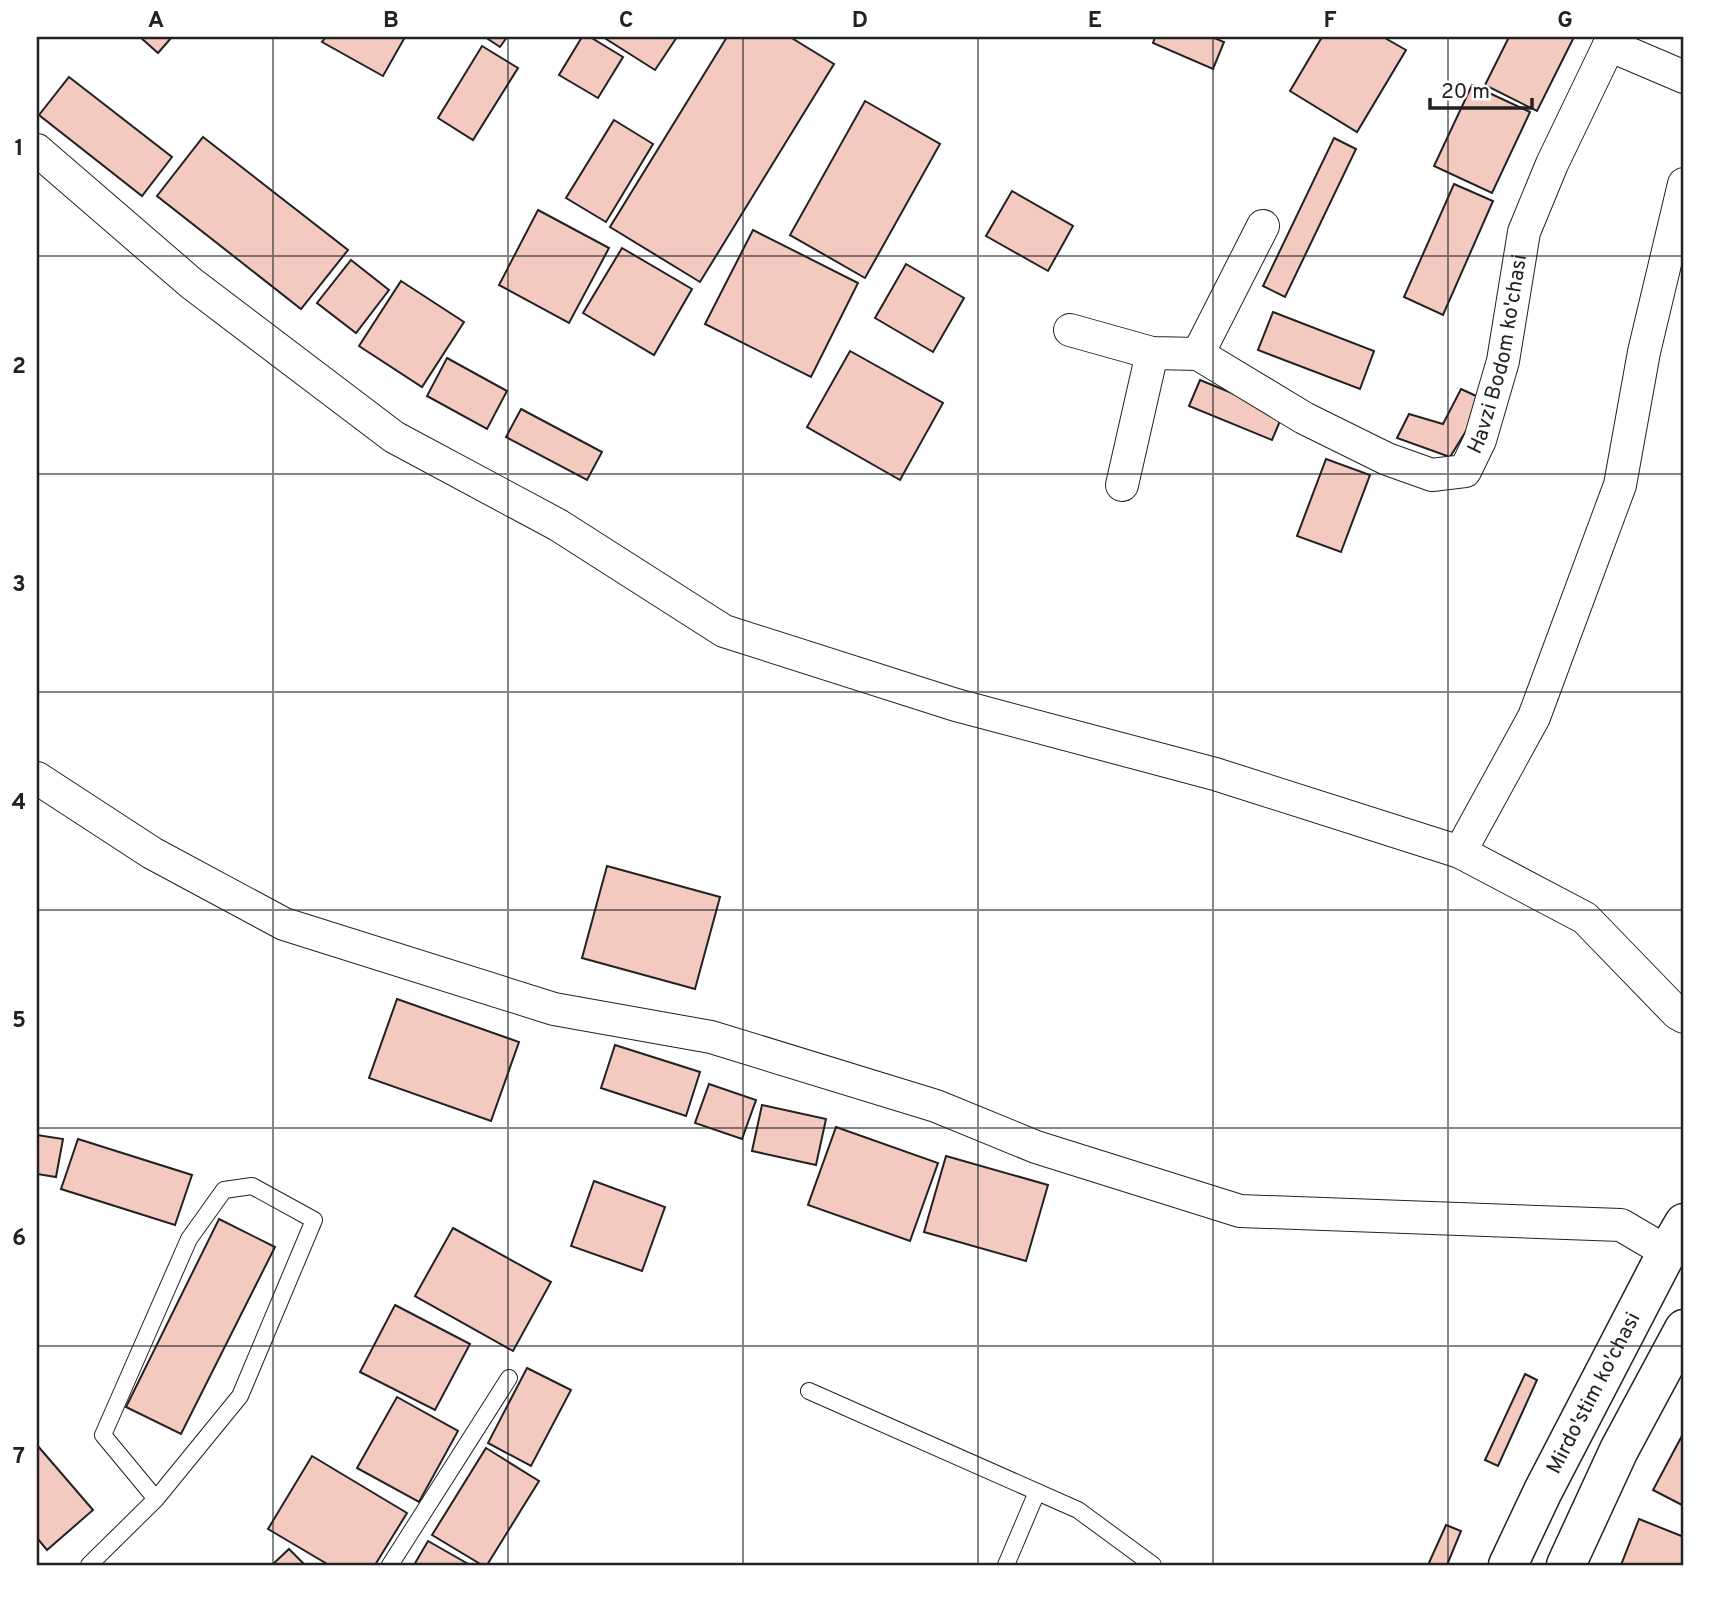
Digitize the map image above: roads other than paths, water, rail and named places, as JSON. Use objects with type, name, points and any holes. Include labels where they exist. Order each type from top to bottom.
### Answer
[{"type":"main road","name":"Mirdo'stim ko'chasi","points":[[1508,1565],[1544,1491],[1678,1246]]},
{"type":"main road","points":[[1566,1565],[1619,1450],[1680,1344]]},
{"type":"street","points":[[1611,41],[1684,76]]},
{"type":"street","name":"Havzi Bodom ko'chasi","points":[[1070,330],[1152,353],[1198,354],[1304,418],[1387,460],[1432,475],[1465,471],[1480,440],[1503,360],[1524,232],[1552,164],[1611,41]]},
{"type":"street","points":[[37,150],[191,283],[394,437],[558,525],[724,631],[956,705],[1215,774],[1460,852],[1585,918],[1677,1013],[1684,1017]]},
{"type":"street","points":[[1460,852],[1534,717],[1620,485],[1644,352],[1684,184]]},
{"type":"street","points":[[1198,354],[1263,226]]},
{"type":"street","points":[[1122,485],[1152,353]]},
{"type":"street","points":[[37,778],[152,853],[284,924],[554,1009],[711,1037],[936,1106],[1036,1147],[1240,1211],[1621,1225],[1678,1246]]},
{"type":"lane","points":[[89,1565],[156,1499],[240,1396],[314,1220],[252,1186],[224,1190],[189,1239],[103,1435],[156,1499]]},
{"type":"lane","points":[[390,1565],[509,1378]]},
{"type":"lane","points":[[808,1391],[1078,1510],[1153,1565]]},
{"type":"lane","points":[[1006,1565],[1037,1492]]}]
